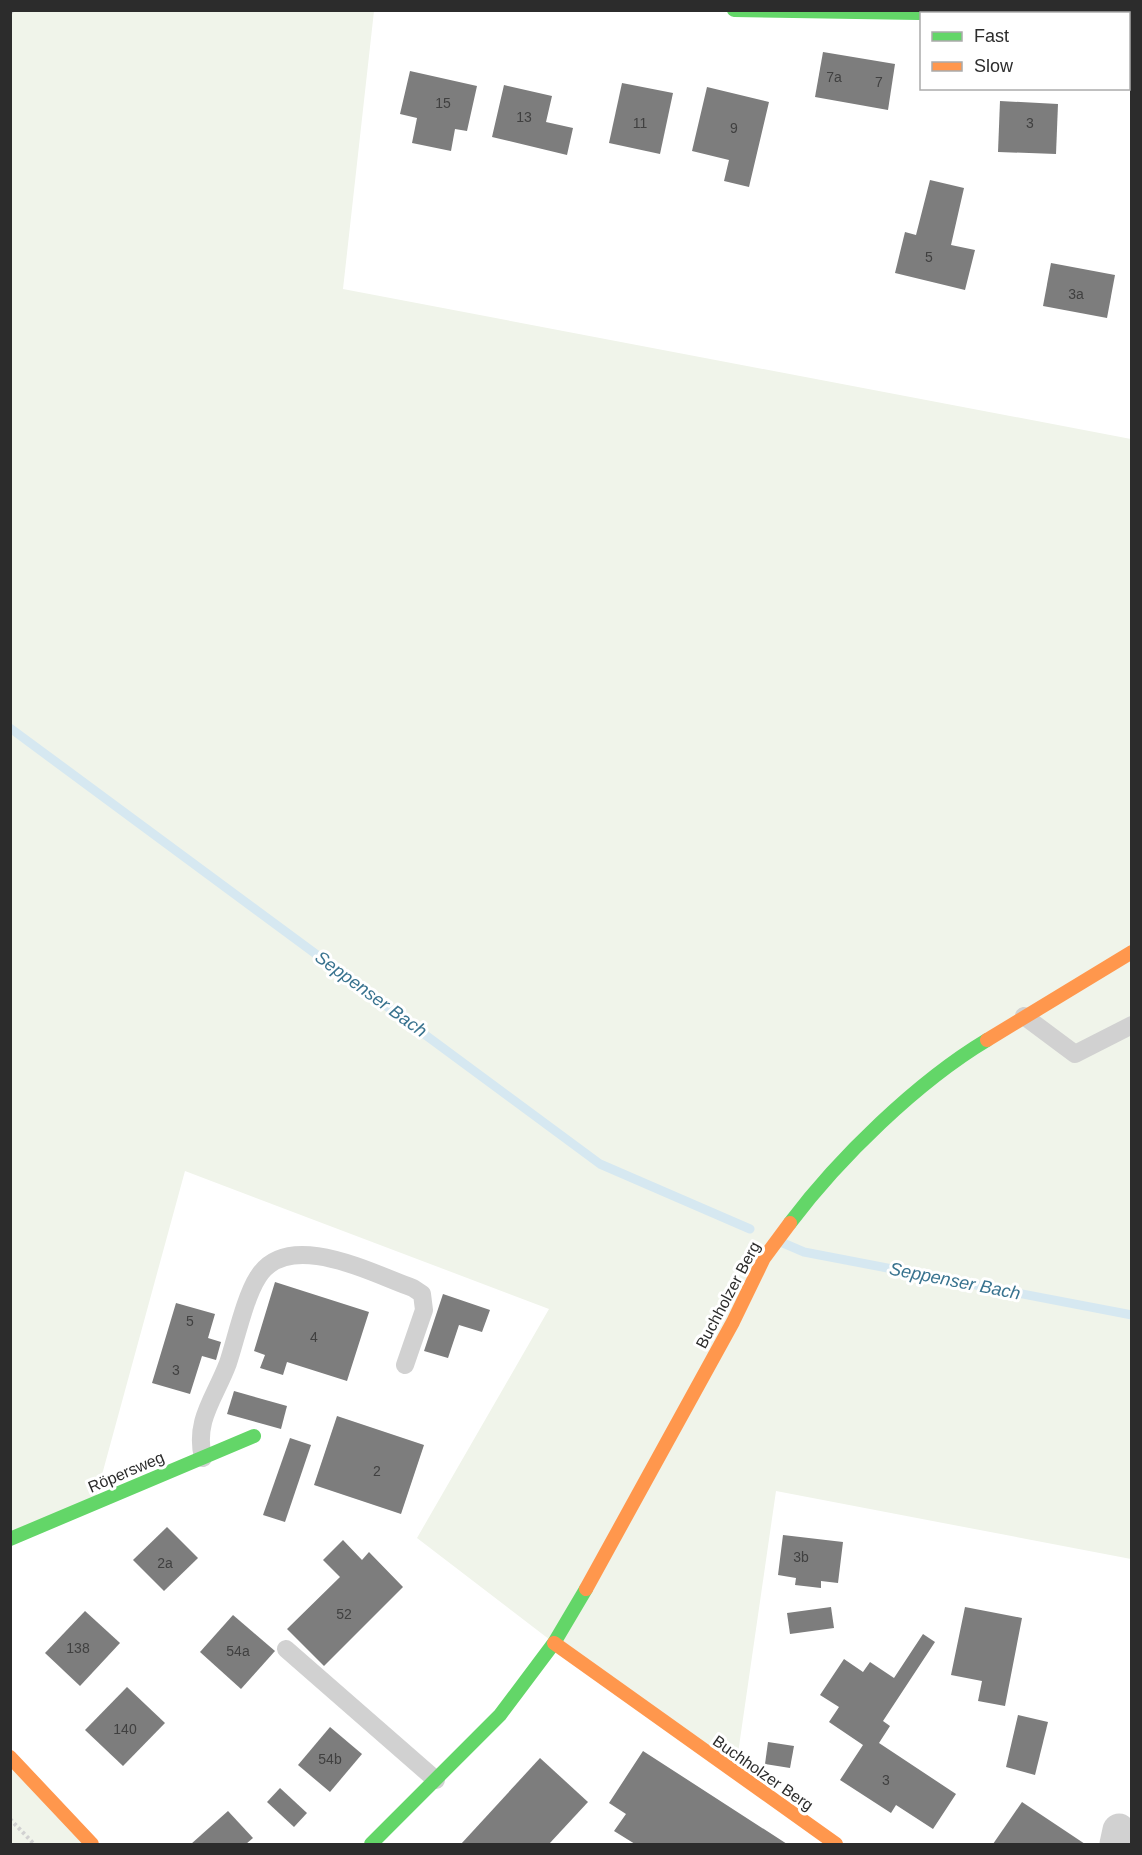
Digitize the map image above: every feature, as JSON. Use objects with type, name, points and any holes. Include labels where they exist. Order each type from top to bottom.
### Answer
[{"type":"main road","points":[[734,10],[920,13]]},
{"type":"main road","name":"Buchholzer Berg","points":[[371,1845],[500,1715],[554,1643],[632,1510],[733,1322],[764,1258],[791,1218],[851,1151],[920,1087],[966,1052],[1131,952]]},
{"type":"main road","name":"Röpersweg","points":[[10,1539],[254,1436]]},
{"type":"main road","name":"Buchholzer Berg","points":[[554,1643],[836,1845]]},
{"type":"main road","points":[[10,1758],[92,1845]]},
{"type":"lane","points":[[1024,1016],[1075,1054],[1131,1025]]},
{"type":"lane","points":[[203,1458],[200,1444],[202,1422],[224,1375],[256,1279],[273,1262],[296,1254],[322,1256],[414,1288],[422,1294],[424,1310],[405,1365]]},
{"type":"lane","points":[[286,1648],[435,1780]]},
{"type":"path","points":[[10,1819],[34,1845]]},
{"type":"shaded area","points":[[11,11],[374,11],[343,289],[1131,439],[1131,1559],[776,1491],[735,1774],[554,1643],[417,1538],[549,1309],[185,1171],[94,1504],[11,1539]]},
{"type":"shaded area","points":[[11,1757],[92,1844],[11,1844]]},
{"type":"building","points":[[823,52],[895,64],[888,110],[815,97]]},
{"type":"building","points":[[410,71],[477,86],[467,131],[455,129],[451,151],[412,143],[417,118],[400,114]]},
{"type":"building","points":[[622,83],[673,93],[660,154],[609,143]]},
{"type":"building","points":[[504,85],[552,96],[546,122],[573,128],[567,155],[492,137]]},
{"type":"building","points":[[707,87],[769,102],[749,187],[724,181],[729,160],[692,151]]},
{"type":"building","points":[[1000,101],[1058,104],[1056,154],[998,152]]},
{"type":"building","points":[[930,180],[964,188],[951,245],[975,250],[965,290],[895,273],[905,232],[916,235]]},
{"type":"building","points":[[1051,263],[1115,275],[1107,318],[1043,306]]},
{"type":"building","points":[[275,1282],[369,1312],[347,1381],[287,1362],[283,1375],[260,1368],[265,1355],[254,1351]]},
{"type":"building","points":[[443,1294],[490,1310],[482,1332],[459,1325],[448,1358],[424,1351]]},
{"type":"building","points":[[176,1303],[215,1314],[208,1338],[221,1342],[216,1360],[202,1356],[190,1394],[152,1383]]},
{"type":"building","points":[[234,1391],[287,1406],[281,1429],[227,1414]]},
{"type":"building","points":[[337,1416],[424,1445],[401,1514],[314,1485]]},
{"type":"building","points":[[290,1438],[311,1445],[285,1522],[263,1515]]},
{"type":"building","points":[[167,1527],[198,1558],[164,1591],[133,1560]]},
{"type":"building","points":[[783,1535],[843,1542],[838,1583],[821,1581],[821,1588],[795,1585],[796,1578],[778,1575]]},
{"type":"building","points":[[343,1540],[362,1560],[369,1552],[403,1587],[324,1666],[287,1629],[340,1577],[323,1560]]},
{"type":"building","points":[[831,1607],[834,1628],[790,1634],[787,1613]]},
{"type":"building","points":[[965,1607],[1022,1618],[1005,1706],[978,1701],[982,1681],[951,1675]]},
{"type":"building","points":[[85,1611],[120,1643],[80,1686],[45,1653]]},
{"type":"building","points":[[233,1615],[275,1651],[241,1689],[200,1652]]},
{"type":"building","points":[[923,1634],[935,1642],[883,1721],[890,1726],[879,1743],[956,1794],[933,1829],[896,1805],[891,1813],[840,1780],[863,1745],[829,1722],[839,1707],[820,1695],[844,1659],[863,1672],[870,1662],[894,1678]]},
{"type":"building","points":[[127,1687],[165,1723],[123,1766],[85,1730]]},
{"type":"building","points":[[1018,1715],[1048,1722],[1035,1775],[1006,1767]]},
{"type":"building","points":[[330,1727],[362,1754],[330,1792],[298,1765]]},
{"type":"building","points":[[768,1742],[794,1746],[790,1768],[765,1764]]},
{"type":"building","points":[[643,1751],[787,1844],[635,1844],[614,1831],[626,1814],[609,1803]]},
{"type":"building","points":[[540,1758],[588,1802],[549,1844],[461,1844]]},
{"type":"building","points":[[280,1788],[307,1813],[294,1827],[267,1802]]},
{"type":"building","points":[[1022,1802],[1085,1844],[993,1844]]},
{"type":"building","points":[[228,1811],[253,1838],[246,1844],[191,1844]]},
{"type":"waterway","name":"Seppenser Bach","points":[[10,728],[600,1164],[750,1229]]},
{"type":"waterway","name":"Seppenser Bach","points":[[783,1243],[804,1252],[1132,1315]]},
{"type":"traffic: fast","points":[[734,10],[920,13]]},
{"type":"traffic: fast","points":[[790,1223],[832,1173],[881,1123],[934,1077],[987,1040]]},
{"type":"traffic: fast","points":[[10,1539],[254,1436]]},
{"type":"traffic: fast","points":[[371,1844],[500,1715],[554,1643],[586,1589]]},
{"type":"traffic: slow","points":[[987,1040],[1132,952]]},
{"type":"traffic: slow","points":[[586,1589],[733,1322],[764,1258],[790,1223]]},
{"type":"traffic: slow","points":[[554,1643],[836,1844]]},
{"type":"traffic: slow","points":[[10,1757],[92,1844]]}]
